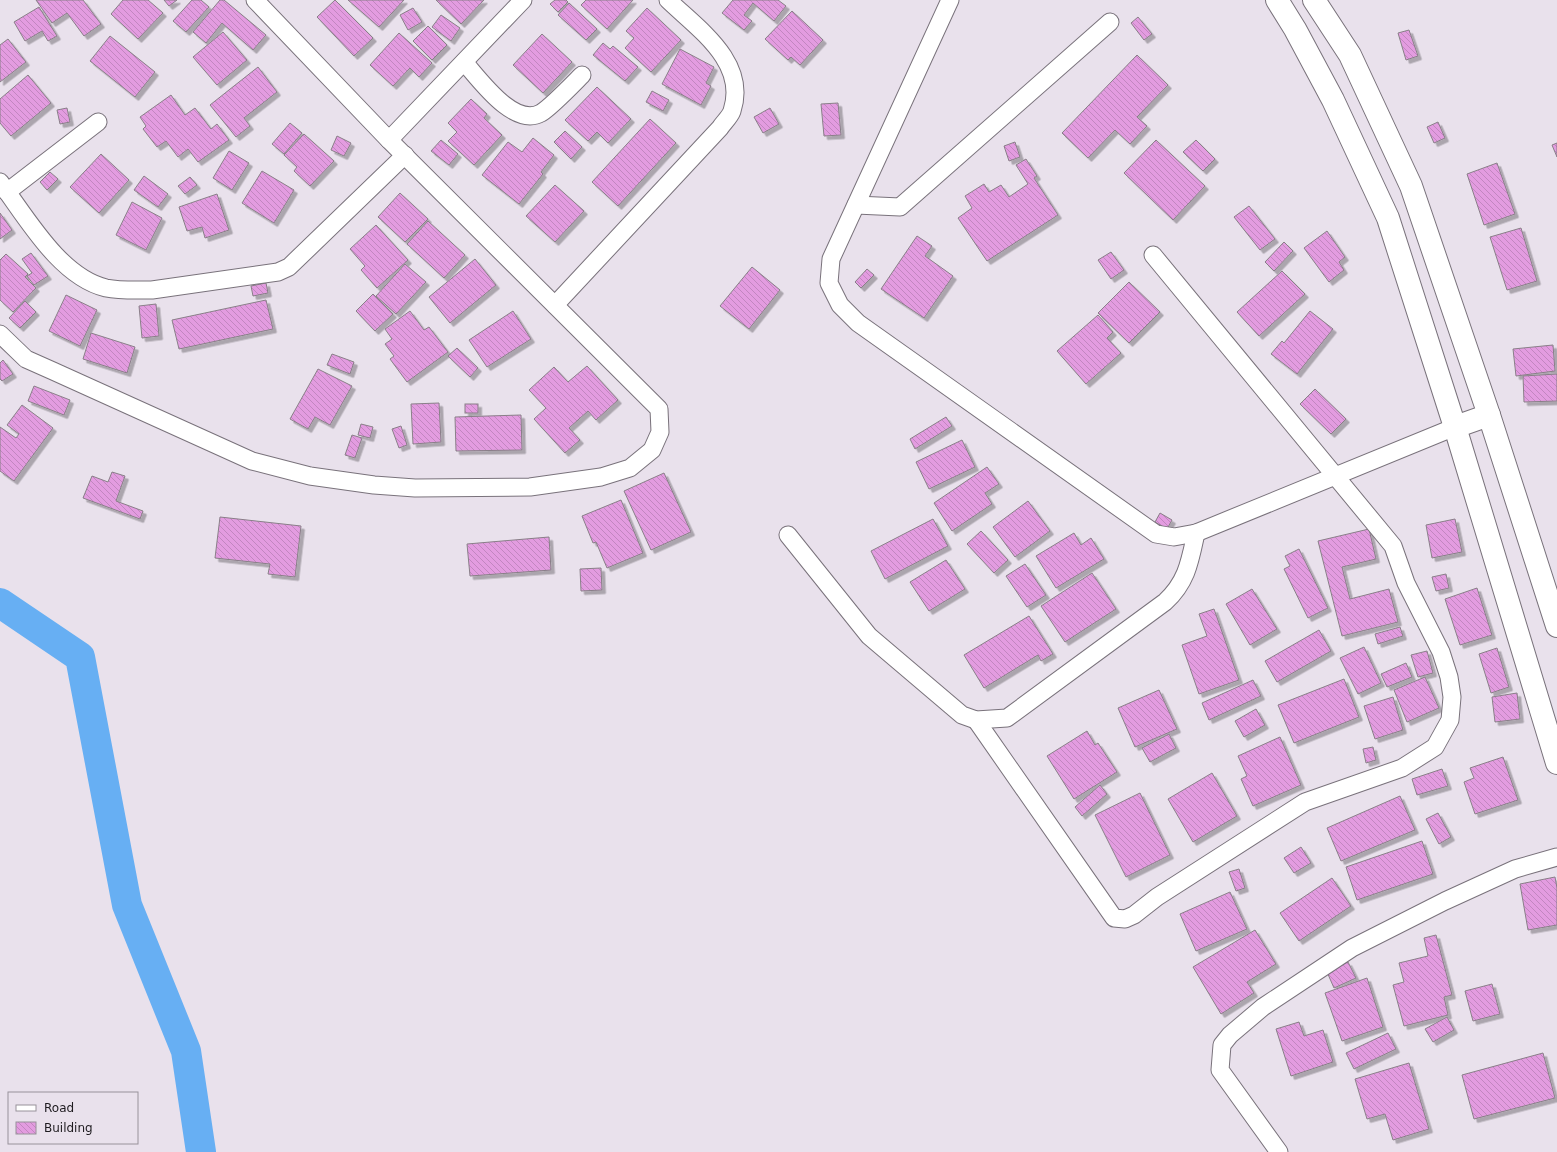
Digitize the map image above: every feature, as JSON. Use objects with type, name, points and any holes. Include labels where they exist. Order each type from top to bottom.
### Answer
[{"type":"street","points":[[390,140],[523,0]]},
{"type":"street","points":[[555,305],[720,128],[732,112],[735,93],[732,73],[722,50],[668,0]]},
{"type":"street","points":[[950,0],[831,260],[829,283],[840,305],[858,323],[1156,534],[1174,537],[1196,533],[1455,427],[1490,415]]},
{"type":"street","points":[[1277,0],[1295,29],[1333,100],[1388,218],[1455,427],[1557,763]]},
{"type":"street","points":[[1314,0],[1350,55],[1411,186],[1490,415],[1557,626]]},
{"type":"street","points":[[0,334],[26,359],[252,461],[280,470],[310,476],[402,487],[456,489],[530,487],[601,477],[630,468],[652,450],[660,432],[659,409],[390,140],[264,3]]},
{"type":"street","points":[[856,205],[900,207],[1110,22]]},
{"type":"street","points":[[464,62],[500,101],[515,113],[530,116],[541,113],[582,75]]},
{"type":"street","points":[[98,122],[4,187],[58,260],[82,278],[106,288],[152,290],[278,272],[289,267],[405,155]]},
{"type":"street","points":[[976,720],[1114,918],[1125,919],[1134,915],[1157,897],[1305,802],[1402,768],[1435,747],[1450,720],[1452,697],[1449,677],[1441,652],[1406,583],[1393,546],[1334,477],[1153,255]]},
{"type":"street","points":[[788,535],[869,636],[962,715],[976,720],[1007,718],[1165,602],[1176,591],[1186,574],[1196,533]]},
{"type":"street","points":[[1279,1152],[1220,1070],[1220,1056],[1223,1042],[1262,1007],[1352,948],[1445,901],[1516,869],[1557,857]]},
{"type":"building","points":[[36,0],[83,0],[101,24],[84,36],[67,13],[52,23]]},
{"type":"building","points":[[123,0],[148,0],[163,13],[138,39],[111,14]]},
{"type":"building","points":[[164,0],[177,0],[169,6]]},
{"type":"building","points":[[192,0],[201,0],[209,7],[186,32],[173,21]]},
{"type":"building","points":[[220,0],[224,0],[266,35],[253,50],[222,23],[206,43],[193,32]]},
{"type":"building","points":[[335,0],[373,38],[354,56],[317,17]]},
{"type":"building","points":[[348,0],[404,0],[379,27]]},
{"type":"building","points":[[436,0],[484,0],[461,24]]},
{"type":"building","points":[[555,0],[566,0],[568,2],[558,12],[550,4]]},
{"type":"building","points":[[586,0],[633,0],[607,29],[581,5]]},
{"type":"building","points":[[733,0],[778,0],[786,6],[774,21],[753,3],[744,15],[752,21],[744,30],[722,13]]},
{"type":"building","points":[[569,3],[597,29],[586,40],[558,15]]},
{"type":"building","points":[[39,7],[57,36],[48,41],[42,31],[25,41],[14,22]]},
{"type":"building","points":[[413,8],[422,22],[408,30],[400,15]]},
{"type":"building","points":[[647,8],[681,40],[651,72],[625,48],[634,38],[626,31]]},
{"type":"building","points":[[792,11],[823,40],[800,65],[791,57],[788,60],[765,39]]},
{"type":"building","points":[[441,15],[460,28],[451,41],[432,27]]},
{"type":"building","points":[[1138,17],[1152,34],[1144,40],[1131,23]]},
{"type":"building","points":[[428,26],[447,45],[432,60],[413,41]]},
{"type":"building","points":[[1409,30],[1418,56],[1406,60],[1398,33]]},
{"type":"building","points":[[223,32],[247,60],[217,85],[193,57]]},
{"type":"building","points":[[399,33],[432,63],[419,77],[410,68],[393,86],[370,65]]},
{"type":"building","points":[[542,34],[572,62],[543,93],[513,65]]},
{"type":"building","points":[[110,36],[155,72],[135,97],[90,61]]},
{"type":"building","points":[[8,39],[26,62],[0,82],[0,45]]},
{"type":"building","points":[[603,43],[610,49],[613,46],[638,67],[625,81],[593,55]]},
{"type":"building","points":[[680,49],[714,67],[706,83],[711,86],[701,105],[662,84]]},
{"type":"building","points":[[1137,55],[1168,85],[1137,117],[1147,126],[1130,144],[1115,130],[1088,158],[1062,133]]},
{"type":"building","points":[[258,67],[277,92],[244,118],[250,126],[236,137],[210,105]]},
{"type":"building","points":[[28,75],[51,103],[11,136],[0,123],[0,99]]},
{"type":"building","points":[[597,87],[631,119],[608,143],[597,132],[588,141],[565,120]]},
{"type":"building","points":[[652,91],[669,100],[663,111],[646,102]]},
{"type":"building","points":[[171,95],[185,115],[195,108],[211,129],[217,124],[229,140],[198,162],[188,149],[178,157],[166,141],[157,147],[143,129],[146,126],[140,117]]},
{"type":"building","points":[[471,99],[487,114],[484,118],[502,135],[474,165],[448,141],[457,132],[448,123]]},
{"type":"building","points":[[838,103],[841,135],[824,136],[821,104]]},
{"type":"building","points":[[67,108],[70,122],[60,124],[57,110]]},
{"type":"building","points":[[770,108],[779,124],[763,133],[754,117]]},
{"type":"building","points":[[650,119],[676,143],[618,206],[592,182]]},
{"type":"building","points":[[1438,122],[1445,138],[1434,143],[1427,127]]},
{"type":"building","points":[[290,123],[302,133],[284,154],[272,144]]},
{"type":"building","points":[[565,131],[582,147],[571,159],[554,142]]},
{"type":"building","points":[[304,134],[334,161],[310,186],[294,171],[297,167],[284,155]]},
{"type":"building","points":[[337,136],[351,143],[344,156],[331,150]]},
{"type":"building","points":[[533,138],[554,155],[541,172],[543,174],[519,204],[482,175],[508,142],[522,152]]},
{"type":"building","points":[[441,140],[458,154],[449,165],[431,151]]},
{"type":"building","points":[[1156,140],[1205,186],[1173,220],[1124,173]]},
{"type":"building","points":[[1196,140],[1215,159],[1203,171],[1183,152]]},
{"type":"building","points":[[1015,142],[1020,157],[1009,161],[1004,146]]},
{"type":"building","points":[[1557,143],[1557,157],[1552,145]]},
{"type":"building","points":[[229,151],[249,163],[232,190],[213,178]]},
{"type":"building","points":[[101,154],[129,180],[99,213],[70,187]]},
{"type":"building","points":[[1026,159],[1037,176],[1034,178],[1058,215],[987,261],[958,218],[972,208],[965,196],[984,184],[989,192],[1001,185],[1009,197],[1028,184],[1016,165]]},
{"type":"building","points":[[1497,163],[1515,214],[1484,225],[1467,174]]},
{"type":"building","points":[[262,171],[294,190],[274,223],[242,203]]},
{"type":"building","points":[[50,172],[58,179],[47,190],[40,182]]},
{"type":"building","points":[[144,176],[168,194],[158,207],[134,190]]},
{"type":"building","points":[[190,177],[197,185],[185,194],[178,186]]},
{"type":"building","points":[[555,185],[584,211],[555,242],[526,216]]},
{"type":"building","points":[[400,193],[428,219],[405,242],[378,217]]},
{"type":"building","points":[[217,194],[229,230],[205,238],[202,227],[187,231],[179,207]]},
{"type":"building","points":[[132,202],[162,218],[146,250],[116,235]]},
{"type":"building","points":[[1249,206],[1275,239],[1260,250],[1234,217]]},
{"type":"building","points":[[0,213],[12,230],[0,239]]},
{"type":"building","points":[[428,221],[465,255],[444,278],[407,244]]},
{"type":"building","points":[[376,225],[408,260],[377,288],[361,270],[365,266],[350,249]]},
{"type":"building","points":[[1521,228],[1537,281],[1507,290],[1490,237]]},
{"type":"building","points":[[1327,231],[1345,257],[1339,262],[1344,270],[1329,282],[1304,248]]},
{"type":"building","points":[[917,236],[932,246],[925,256],[953,276],[924,318],[881,289]]},
{"type":"building","points":[[1284,242],[1293,251],[1274,271],[1265,262]]},
{"type":"building","points":[[1111,252],[1124,270],[1111,279],[1098,260]]},
{"type":"building","points":[[31,253],[48,276],[34,285],[27,276],[32,273],[22,259]]},
{"type":"building","points":[[6,254],[28,274],[25,277],[36,288],[13,312],[0,300],[0,260]]},
{"type":"building","points":[[475,259],[496,285],[450,323],[429,297]]},
{"type":"building","points":[[405,264],[426,282],[396,314],[376,296]]},
{"type":"building","points":[[752,267],[780,290],[749,329],[720,306]]},
{"type":"building","points":[[867,269],[874,275],[861,288],[855,282]]},
{"type":"building","points":[[1282,271],[1305,294],[1259,336],[1237,312]]},
{"type":"building","points":[[1129,282],[1160,312],[1129,343],[1098,313]]},
{"type":"building","points":[[266,283],[268,293],[253,296],[251,286]]},
{"type":"building","points":[[373,294],[393,314],[375,331],[356,311]]},
{"type":"building","points":[[66,295],[97,310],[80,346],[49,331]]},
{"type":"building","points":[[266,300],[273,329],[179,349],[172,320]]},
{"type":"building","points":[[25,301],[36,312],[20,328],[9,318]]},
{"type":"building","points":[[156,304],[159,336],[142,338],[139,306]]},
{"type":"building","points":[[410,311],[424,330],[429,327],[448,352],[407,382],[390,359],[394,356],[385,344],[392,339],[385,329]]},
{"type":"building","points":[[513,311],[531,339],[487,367],[469,340]]},
{"type":"building","points":[[1310,311],[1333,329],[1297,374],[1271,354],[1282,341],[1284,343]]},
{"type":"building","points":[[1098,315],[1113,332],[1107,338],[1121,353],[1086,384],[1057,351]]},
{"type":"building","points":[[91,333],[135,347],[127,373],[83,359]]},
{"type":"building","points":[[1553,345],[1555,371],[1516,376],[1513,349]]},
{"type":"building","points":[[457,348],[478,368],[470,377],[448,356]]},
{"type":"building","points":[[332,354],[354,362],[350,374],[327,365]]},
{"type":"building","points":[[3,360],[13,374],[2,381],[0,379],[0,363]]},
{"type":"building","points":[[587,366],[618,400],[596,420],[588,411],[569,428],[580,440],[565,453],[534,419],[546,408],[529,390],[554,367],[568,382]]},
{"type":"building","points":[[318,369],[352,386],[330,425],[315,417],[308,429],[290,419]]},
{"type":"building","points":[[1557,374],[1557,401],[1524,402],[1523,376]]},
{"type":"building","points":[[34,386],[70,400],[64,415],[28,401]]},
{"type":"building","points":[[1315,389],[1346,419],[1331,434],[1300,404]]},
{"type":"building","points":[[439,403],[441,442],[413,444],[411,404]]},
{"type":"building","points":[[465,404],[478,404],[478,413],[465,413]]},
{"type":"building","points":[[22,405],[53,428],[14,481],[0,471],[0,427],[16,438],[19,434],[7,425]]},
{"type":"building","points":[[521,415],[522,450],[456,451],[455,417]]},
{"type":"building","points":[[946,417],[952,426],[915,449],[910,439]]},
{"type":"building","points":[[361,424],[373,427],[370,438],[358,435]]},
{"type":"building","points":[[401,426],[407,445],[399,448],[392,429]]},
{"type":"building","points":[[352,435],[362,438],[355,458],[345,455]]},
{"type":"building","points":[[962,440],[975,467],[929,489],[916,462]]},
{"type":"building","points":[[987,467],[999,484],[985,493],[992,504],[952,531],[934,503]]},
{"type":"building","points":[[112,472],[125,476],[116,501],[143,511],[140,519],[83,498],[92,476],[108,482]]},
{"type":"building","points":[[664,473],[691,532],[651,550],[624,491]]},
{"type":"building","points":[[621,500],[643,553],[607,568],[596,542],[593,543],[582,516]]},
{"type":"building","points":[[1028,501],[1050,531],[1015,557],[993,527]]},
{"type":"building","points":[[1160,513],[1172,520],[1167,529],[1155,522]]},
{"type":"building","points":[[220,517],[301,526],[295,577],[268,574],[270,564],[215,558]]},
{"type":"building","points":[[933,519],[948,546],[885,579],[871,551]]},
{"type":"building","points":[[1455,519],[1462,552],[1432,558],[1426,525]]},
{"type":"building","points":[[1369,529],[1376,559],[1342,567],[1350,599],[1389,589],[1398,622],[1342,636],[1318,541]]},
{"type":"building","points":[[981,531],[1008,560],[994,573],[967,544]]},
{"type":"building","points":[[1074,533],[1081,545],[1091,538],[1104,559],[1056,588],[1036,556]]},
{"type":"building","points":[[549,537],[551,570],[470,576],[467,544]]},
{"type":"building","points":[[1299,549],[1328,608],[1308,618],[1284,569],[1290,566],[1285,556]]},
{"type":"building","points":[[946,560],[965,589],[929,611],[910,582]]},
{"type":"building","points":[[1025,564],[1046,595],[1027,607],[1006,576]]},
{"type":"building","points":[[601,568],[602,590],[581,591],[580,569]]},
{"type":"building","points":[[1092,573],[1116,609],[1065,642],[1041,606]]},
{"type":"building","points":[[1446,574],[1449,588],[1436,591],[1432,577]]},
{"type":"building","points":[[1477,588],[1492,635],[1460,645],[1445,599]]},
{"type":"building","points":[[1252,589],[1277,629],[1250,645],[1226,604]]},
{"type":"building","points":[[1214,609],[1239,680],[1199,694],[1182,645],[1207,636],[1199,614]]},
{"type":"building","points":[[1029,616],[1053,654],[1041,661],[1038,655],[984,688],[964,655]]},
{"type":"building","points":[[1400,627],[1403,636],[1378,644],[1375,634]]},
{"type":"building","points":[[1319,630],[1331,651],[1277,682],[1265,661]]},
{"type":"building","points":[[1364,647],[1381,683],[1358,694],[1340,658]]},
{"type":"building","points":[[1497,648],[1509,687],[1491,693],[1479,654]]},
{"type":"building","points":[[1427,651],[1433,673],[1418,677],[1411,655]]},
{"type":"building","points":[[1406,663],[1412,677],[1387,687],[1381,674]]},
{"type":"building","points":[[1425,677],[1439,708],[1407,722],[1394,690]]},
{"type":"building","points":[[1344,679],[1359,717],[1294,743],[1278,705]]},
{"type":"building","points":[[1253,680],[1261,696],[1209,720],[1202,703]]},
{"type":"building","points":[[1159,690],[1177,729],[1135,747],[1118,708]]},
{"type":"building","points":[[1517,693],[1520,719],[1495,722],[1492,697]]},
{"type":"building","points":[[1393,697],[1403,730],[1375,739],[1364,706]]},
{"type":"building","points":[[1256,709],[1265,725],[1244,737],[1235,721]]},
{"type":"building","points":[[1087,731],[1095,745],[1098,743],[1117,772],[1074,799],[1047,756]]},
{"type":"building","points":[[1169,734],[1176,748],[1150,762],[1142,748]]},
{"type":"building","points":[[1280,737],[1301,785],[1253,806],[1241,779],[1247,776],[1238,756]]},
{"type":"building","points":[[1373,747],[1376,760],[1366,763],[1363,749]]},
{"type":"building","points":[[1503,757],[1518,800],[1475,814],[1464,782],[1474,778],[1470,768]]},
{"type":"building","points":[[1442,769],[1448,786],[1417,795],[1412,779]]},
{"type":"building","points":[[1212,773],[1237,816],[1193,842],[1168,799]]},
{"type":"building","points":[[1100,785],[1107,794],[1082,816],[1075,807]]},
{"type":"building","points":[[1140,793],[1170,855],[1126,877],[1095,815]]},
{"type":"building","points":[[1400,796],[1415,830],[1341,861],[1327,828]]},
{"type":"building","points":[[1438,813],[1451,837],[1439,844],[1426,819]]},
{"type":"building","points":[[1422,841],[1433,874],[1357,900],[1346,867]]},
{"type":"building","points":[[1301,847],[1311,863],[1294,873],[1284,858]]},
{"type":"building","points":[[1239,869],[1245,888],[1236,891],[1229,872]]},
{"type":"building","points":[[1555,877],[1557,888],[1557,925],[1528,930],[1520,884]]},
{"type":"building","points":[[1332,878],[1351,906],[1299,941],[1280,913]]},
{"type":"building","points":[[1230,892],[1247,929],[1196,951],[1180,914]]},
{"type":"building","points":[[1255,930],[1276,964],[1247,982],[1254,993],[1221,1014],[1193,967]]},
{"type":"building","points":[[1436,935],[1452,995],[1444,997],[1448,1015],[1404,1026],[1393,985],[1404,982],[1399,963],[1428,956],[1424,938]]},
{"type":"building","points":[[1348,962],[1356,978],[1334,988],[1327,972]]},
{"type":"building","points":[[1367,978],[1383,1027],[1342,1041],[1325,993]]},
{"type":"building","points":[[1492,984],[1500,1014],[1473,1021],[1465,991]]},
{"type":"building","points":[[1447,1017],[1454,1030],[1433,1042],[1425,1029]]},
{"type":"building","points":[[1299,1022],[1304,1036],[1323,1030],[1333,1062],[1291,1076],[1276,1029]]},
{"type":"building","points":[[1388,1033],[1396,1049],[1354,1069],[1346,1053]]},
{"type":"building","points":[[1543,1053],[1555,1098],[1474,1119],[1462,1075]]},
{"type":"building","points":[[1409,1063],[1429,1129],[1393,1140],[1385,1114],[1367,1119],[1355,1079]]},
{"type":"waterway","points":[[0,603],[80,657],[127,905],[186,1051],[201,1152]]}]
